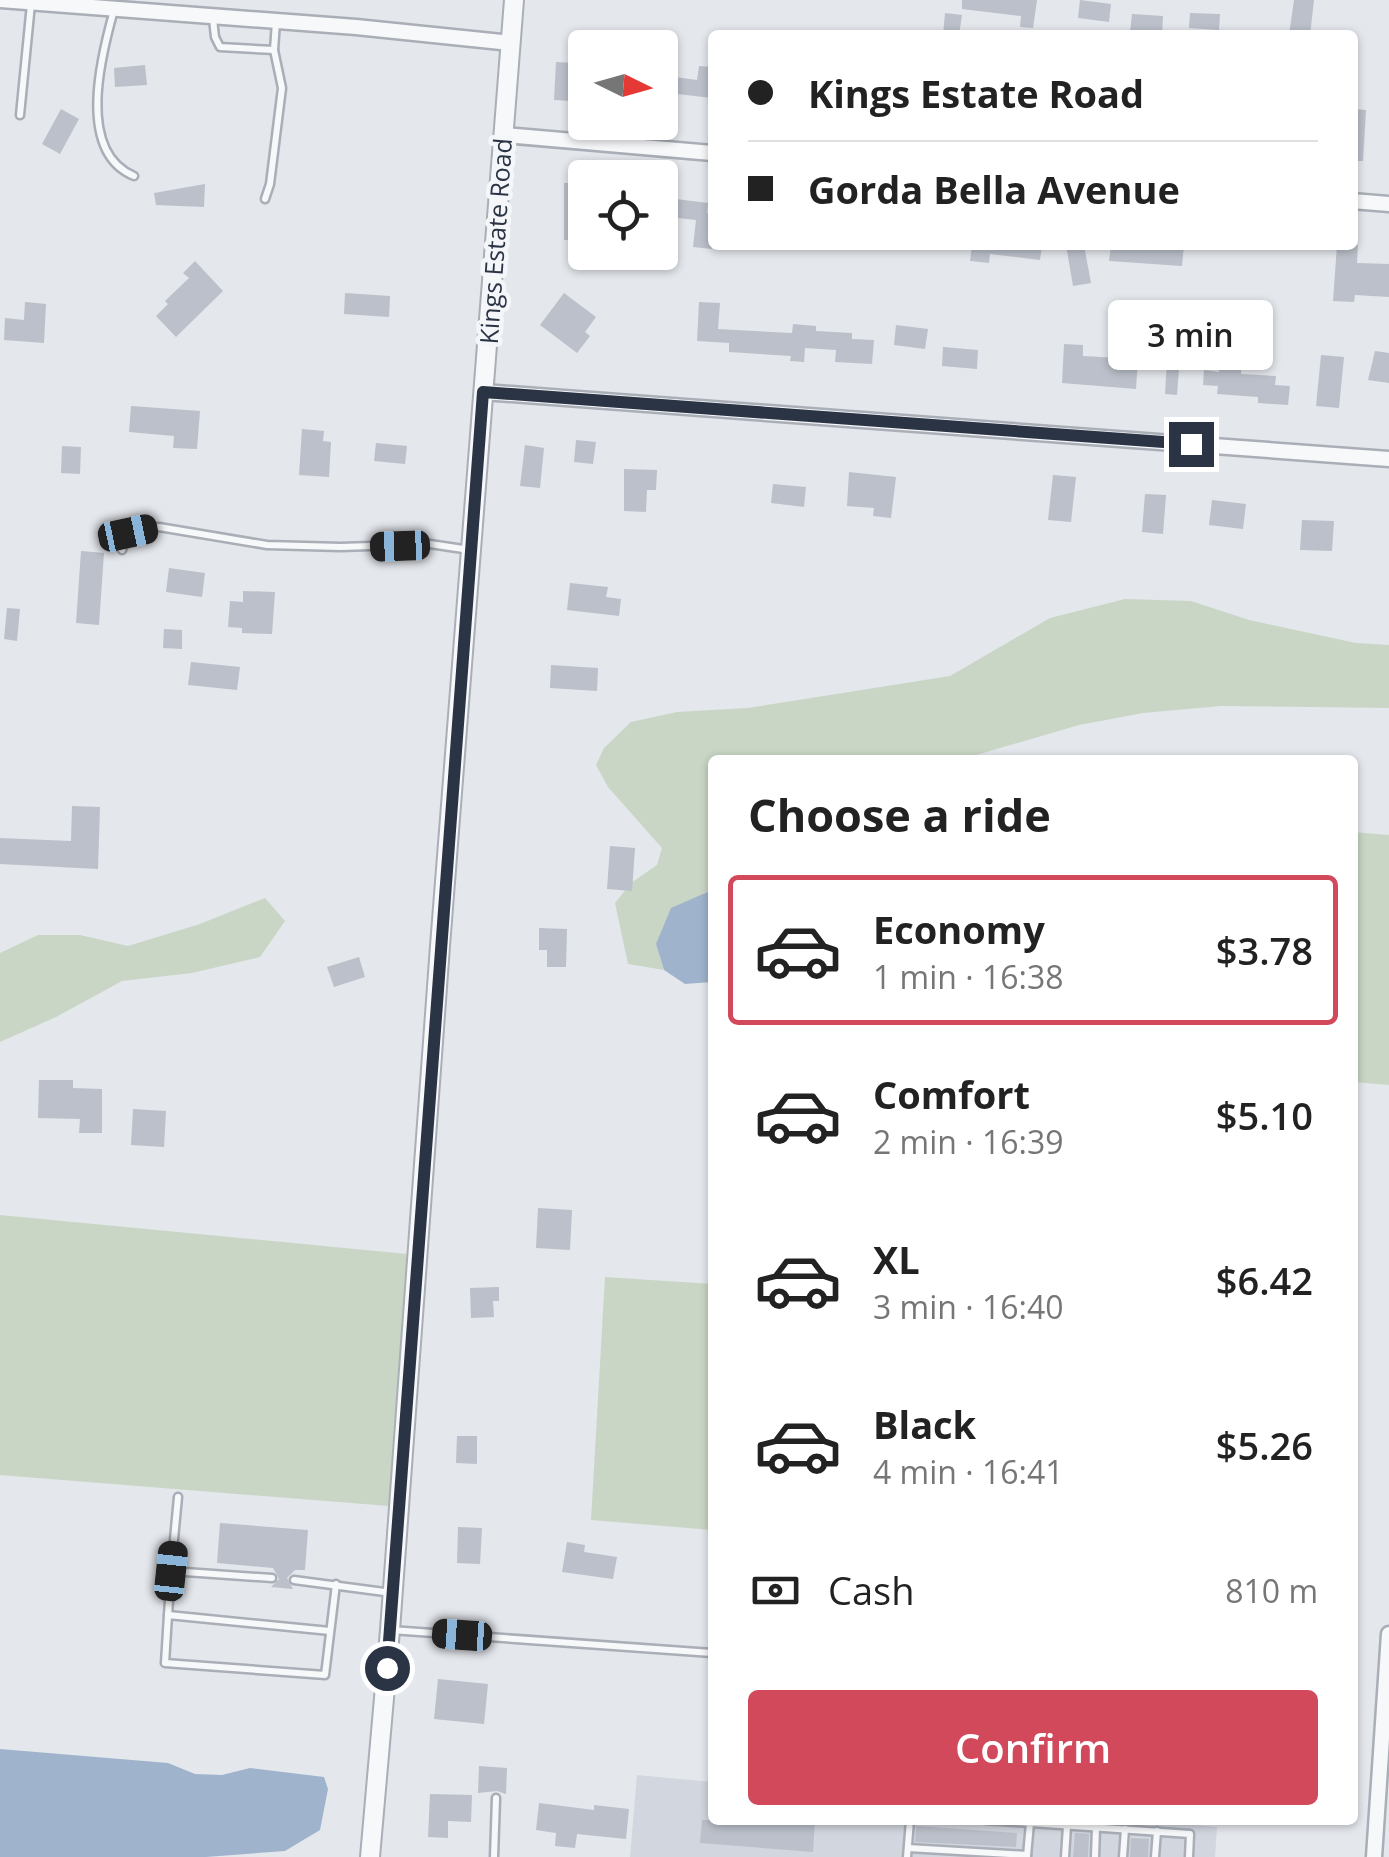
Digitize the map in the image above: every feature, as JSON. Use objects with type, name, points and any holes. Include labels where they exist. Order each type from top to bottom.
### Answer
[{"type":"street","points":[[0,0],[511,43]]},
{"type":"street","name":"Kings Estate Road","points":[[370,1857],[514,0]]},
{"type":"street","points":[[504,135],[708,153]]},
{"type":"street","points":[[1358,202],[1389,204]]},
{"type":"street","points":[[483,392],[1389,459]]},
{"type":"street","points":[[1374,1857],[1389,1634]]},
{"type":"lane","points":[[20,116],[31,3]]},
{"type":"lane","points":[[114,9],[100,74],[97,122],[106,151],[134,176]]},
{"type":"lane","points":[[213,16],[214,38],[220,47],[274,50]]},
{"type":"lane","points":[[265,200],[282,88],[274,50],[276,21]]},
{"type":"lane","points":[[122,550],[128,533],[159,527],[267,545],[341,548],[430,544],[471,551]]},
{"type":"lane","points":[[178,1497],[164,1663],[325,1675],[336,1584]]},
{"type":"lane","points":[[171,1571],[272,1578]]},
{"type":"lane","points":[[294,1580],[393,1593]]},
{"type":"lane","points":[[168,1615],[330,1631]]},
{"type":"lane","points":[[390,1630],[708,1653]]},
{"type":"lane","points":[[494,1857],[496,1798]]},
{"type":"lane","points":[[910,1825],[907,1852],[1027,1856],[1030,1825]]},
{"type":"lane","points":[[1055,1825],[1190,1834],[1189,1857]]},
{"type":"lane","points":[[1065,1857],[1067,1826]]},
{"type":"lane","points":[[1094,1857],[1096,1828]]},
{"type":"lane","points":[[1123,1857],[1125,1830]]},
{"type":"lane","points":[[1155,1857],[1157,1832]]},
{"type":"shaded area","points":[[637,1775],[708,1782],[708,1825],[1217,1827],[1215,1857],[630,1857]]},
{"type":"green space","points":[[1125,599],[1191,601],[1249,620],[1356,643],[1389,645],[1389,708],[1221,706],[1143,713],[1079,725],[976,755],[708,755],[708,892],[656,944],[664,970],[628,964],[615,903],[631,883],[657,865],[662,848],[608,787],[596,765],[604,748],[631,722],[677,712],[748,708],[950,676],[1050,618]]},
{"type":"green space","points":[[1358,832],[1389,835],[1389,1085],[1358,1082]]},
{"type":"green space","points":[[265,898],[285,921],[260,957],[192,973],[122,981],[0,1042],[0,953],[38,935],[80,935],[128,946],[200,924]]},
{"type":"green space","points":[[0,1215],[407,1254],[389,1506],[0,1475]]},
{"type":"green space","points":[[605,1277],[708,1284],[708,1530],[591,1520]]},
{"type":"water","points":[[708,892],[708,982],[685,984],[664,970],[656,944],[671,908]]},
{"type":"water","points":[[0,1749],[168,1763],[195,1774],[222,1775],[250,1768],[324,1777],[328,1789],[320,1830],[285,1851],[206,1857],[0,1857]]},
{"type":"building","points":[[962,0],[1037,0],[1033,28],[1020,27],[1021,16],[962,9]]},
{"type":"building","points":[[1080,0],[1111,4],[1109,22],[1078,18]]},
{"type":"building","points":[[1294,0],[1314,0],[1311,30],[1290,30]]},
{"type":"building","points":[[945,13],[962,15],[960,30],[943,30]]},
{"type":"building","points":[[1190,13],[1220,14],[1219,30],[1189,28]]},
{"type":"building","points":[[1132,14],[1163,16],[1162,30],[1130,30]]},
{"type":"building","points":[[556,62],[568,63],[568,101],[554,100]]},
{"type":"building","points":[[145,65],[147,85],[115,87],[114,68]]},
{"type":"building","points":[[699,66],[708,67],[708,98],[678,94],[678,77],[697,80]]},
{"type":"building","points":[[61,109],[79,119],[60,154],[42,144]]},
{"type":"building","points":[[1358,109],[1366,110],[1363,161],[1358,161]]},
{"type":"building","points":[[564,183],[568,183],[568,240],[564,240]]},
{"type":"building","points":[[205,184],[204,207],[156,205],[154,193]]},
{"type":"building","points":[[678,199],[708,203],[708,249],[693,247],[696,220],[678,218]]},
{"type":"building","points":[[971,250],[1041,250],[1040,260],[990,254],[989,263],[970,261]]},
{"type":"building","points":[[1067,250],[1085,250],[1091,283],[1073,286]]},
{"type":"building","points":[[1110,250],[1184,250],[1182,266],[1109,261]]},
{"type":"building","points":[[1337,250],[1358,250],[1357,263],[1389,264],[1389,297],[1355,295],[1354,302],[1333,301]]},
{"type":"building","points":[[195,261],[223,291],[176,337],[156,316],[168,304],[165,301],[189,278],[183,273]]},
{"type":"building","points":[[345,293],[390,296],[389,317],[344,314]]},
{"type":"building","points":[[564,293],[596,317],[585,332],[590,336],[577,353],[540,325]]},
{"type":"building","points":[[25,302],[46,304],[44,343],[4,340],[5,318],[24,320]]},
{"type":"building","points":[[699,302],[720,303],[718,329],[792,333],[793,324],[816,326],[816,331],[852,333],[852,339],[874,340],[872,364],[835,362],[836,350],[805,348],[804,362],[790,361],[791,356],[729,352],[729,343],[697,341]]},
{"type":"building","points":[[896,325],[928,329],[925,349],[894,345]]},
{"type":"building","points":[[1168,343],[1181,343],[1177,395],[1165,394]]},
{"type":"building","points":[[1064,344],[1083,345],[1083,356],[1138,359],[1136,389],[1062,383]]},
{"type":"building","points":[[943,347],[978,350],[977,369],[942,366]]},
{"type":"building","points":[[1220,350],[1242,351],[1241,374],[1276,376],[1275,385],[1290,386],[1288,405],[1258,403],[1258,397],[1217,394],[1218,386],[1203,385],[1204,370],[1219,372]]},
{"type":"building","points":[[1375,351],[1389,353],[1389,383],[1368,380]]},
{"type":"building","points":[[1321,355],[1344,357],[1339,408],[1316,406]]},
{"type":"building","points":[[131,406],[200,411],[197,449],[173,448],[174,436],[129,432]]},
{"type":"building","points":[[302,429],[324,431],[323,441],[331,442],[329,477],[299,475]]},
{"type":"building","points":[[576,440],[596,442],[593,464],[574,462]]},
{"type":"building","points":[[376,443],[407,446],[405,464],[374,461]]},
{"type":"building","points":[[525,445],[544,448],[540,488],[520,486]]},
{"type":"building","points":[[62,446],[81,447],[80,474],[61,473]]},
{"type":"building","points":[[624,469],[657,470],[656,490],[647,490],[646,512],[624,511]]},
{"type":"building","points":[[849,472],[896,477],[891,518],[873,516],[874,508],[847,506]]},
{"type":"building","points":[[1053,475],[1076,477],[1071,522],[1048,520]]},
{"type":"building","points":[[773,484],[806,487],[804,507],[771,503]]},
{"type":"building","points":[[1145,494],[1166,495],[1163,534],[1142,532]]},
{"type":"building","points":[[1212,500],[1246,504],[1243,529],[1209,525]]},
{"type":"building","points":[[1302,520],[1334,521],[1332,551],[1300,550]]},
{"type":"building","points":[[81,551],[104,553],[99,625],[76,623]]},
{"type":"building","points":[[169,568],[205,573],[202,597],[166,592]]},
{"type":"building","points":[[570,583],[608,587],[606,597],[621,599],[619,616],[567,610]]},
{"type":"building","points":[[243,591],[275,592],[272,634],[242,633],[242,628],[228,627],[230,601],[243,602]]},
{"type":"building","points":[[7,608],[20,609],[17,641],[4,639]]},
{"type":"building","points":[[164,629],[182,630],[182,649],[163,648]]},
{"type":"building","points":[[191,662],[240,667],[237,690],[188,685]]},
{"type":"building","points":[[551,665],[598,668],[597,691],[550,688]]},
{"type":"building","points":[[72,806],[100,807],[98,869],[0,864],[0,838],[71,841]]},
{"type":"building","points":[[610,846],[635,848],[632,891],[607,889]]},
{"type":"building","points":[[539,928],[567,929],[566,967],[547,967],[547,950],[539,950]]},
{"type":"building","points":[[359,957],[365,977],[334,987],[327,967]]},
{"type":"building","points":[[39,1080],[73,1080],[73,1088],[102,1089],[102,1133],[79,1133],[80,1119],[38,1118]]},
{"type":"building","points":[[133,1109],[166,1111],[164,1147],[131,1145]]},
{"type":"building","points":[[538,1208],[572,1210],[570,1250],[536,1248]]},
{"type":"building","points":[[499,1287],[499,1301],[493,1301],[494,1317],[471,1318],[470,1288]]},
{"type":"building","points":[[457,1436],[477,1436],[477,1464],[456,1463]]},
{"type":"building","points":[[220,1523],[308,1530],[305,1570],[295,1570],[287,1578],[293,1589],[271,1587],[279,1579],[273,1568],[217,1563]]},
{"type":"building","points":[[458,1527],[482,1528],[480,1564],[457,1563]]},
{"type":"building","points":[[567,1542],[585,1545],[584,1552],[617,1557],[613,1579],[562,1572]]},
{"type":"building","points":[[438,1679],[488,1684],[484,1724],[434,1719]]},
{"type":"building","points":[[479,1766],[507,1768],[506,1794],[478,1793]]},
{"type":"building","points":[[430,1794],[472,1795],[471,1822],[448,1821],[448,1838],[428,1837]]},
{"type":"building","points":[[539,1803],[594,1810],[594,1805],[629,1809],[626,1839],[577,1834],[575,1848],[555,1846],[556,1833],[536,1830]]},
{"type":"building","points":[[702,1820],[708,1820],[708,1825],[815,1825],[813,1852],[700,1843]]},
{"type":"building","points":[[916,1826],[1017,1833],[1016,1847],[915,1842]]},
{"type":"building","points":[[1075,1833],[1089,1834],[1088,1857],[1073,1857]]},
{"type":"building","points":[[1131,1838],[1149,1839],[1148,1857],[1130,1857]]},
{"type":"route","points":[[387,1668],[483,392],[1191,444]]}]
